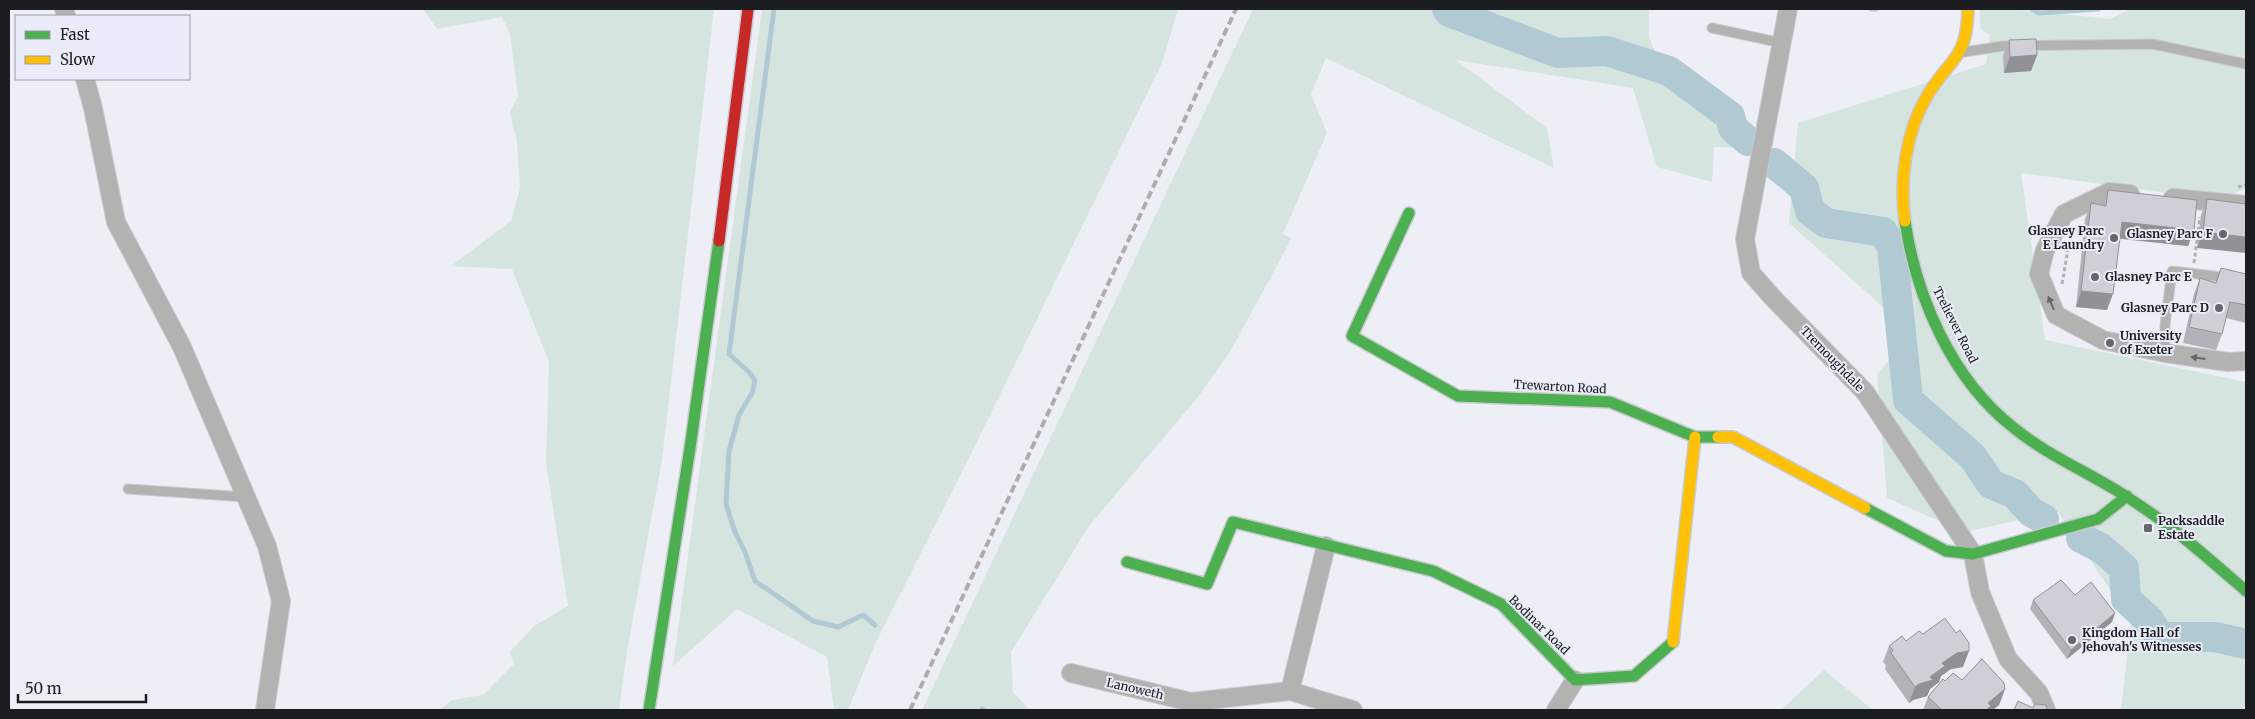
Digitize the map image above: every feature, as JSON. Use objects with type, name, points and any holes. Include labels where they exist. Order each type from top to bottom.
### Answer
[{"type":"street","points":[[649,710],[676,552],[732,144],[748,9]]},
{"type":"street","name":"Tremoughdale","points":[[1788,9],[1745,239],[1751,273],[1774,300],[1865,392],[1973,554],[1980,592],[2008,659],[2038,693],[2046,710]]},
{"type":"street","name":"Treliever Road","points":[[1968,9],[1968,24],[1961,52],[1926,97],[1907,149],[1903,182],[1904,220],[1918,280],[1940,331],[1969,382],[2001,417],[2037,445],[2127,496],[2204,554],[2246,591]]},
{"type":"street","points":[[85,80],[93,108],[116,222],[182,347],[267,546],[281,601],[264,710]]},
{"type":"street","points":[[2246,205],[2109,192],[2064,214],[2045,250],[2039,274],[2056,315],[2103,340],[2165,353],[2228,362],[2246,361]]},
{"type":"street","name":"Trewarton Road","points":[[1409,213],[1352,336],[1458,396],[1610,402],[1695,437],[1733,437],[1946,551],[1973,554]]},
{"type":"street","points":[[1556,710],[1576,680],[1634,676],[1675,641],[1695,437]]},
{"type":"street","points":[[1973,554],[2098,519],[2127,496]]},
{"type":"street","name":"Bodinar Road","points":[[1127,562],[1206,584],[1233,522],[1433,571],[1501,604],[1576,680]]},
{"type":"street","points":[[1290,691],[1326,546]]},
{"type":"street","name":"Lanoweth","points":[[1071,673],[1191,702],[1290,691],[1353,710]]},
{"type":"lane","points":[[1712,28],[1782,42]]},
{"type":"lane","points":[[1961,52],[2003,46],[2153,44],[2246,64]]},
{"type":"lane","points":[[2165,353],[2165,325],[2172,271],[2246,280]]},
{"type":"lane","points":[[128,489],[246,497]]},
{"type":"path","points":[[2192,274],[2202,201]]},
{"type":"path","points":[[2062,286],[2070,237]]},
{"type":"shaded area","points":[[423,9],[714,9],[662,460],[627,651],[619,710],[439,710],[452,700],[483,695],[515,663],[509,653],[534,626],[568,606],[546,462],[549,362],[512,269],[451,266],[511,221],[520,188],[517,141],[510,112],[518,96],[510,33],[502,17],[437,29]]},
{"type":"shaded area","points":[[762,9],[1178,9],[1162,63],[972,452],[876,642],[848,710],[834,710],[827,657],[737,609],[673,666]]},
{"type":"shaded area","points":[[1253,9],[1649,9],[1649,37],[1657,57],[1749,130],[1748,148],[1714,147],[1712,182],[1657,167],[1633,88],[1456,60],[1547,128],[1554,168],[1326,58],[1311,94],[1327,133],[1283,234],[1292,238],[1230,352],[1198,397],[1089,526],[1011,652],[1013,692],[1030,710],[922,710]]},
{"type":"shaded area","points":[[1979,9],[2011,9],[2111,19],[2130,9],[2246,9],[2246,188],[2219,200],[2021,173],[2045,340],[2246,382],[2246,710],[2121,710],[2131,621],[2058,512],[1964,532],[1887,498],[1877,374],[1913,334],[1789,223],[1798,123],[1986,64],[1990,35],[1981,29]]},
{"type":"shaded area","points":[[1824,670],[1873,710],[1781,710]]},
{"type":"building","points":[[2036,39],[2037,55],[2010,57],[2009,40]]},
{"type":"building","name":"Glasney Parc E","points":[[2108,190],[2197,200],[2194,230],[2122,222],[2113,294],[2081,291],[2091,203],[2106,206]]},
{"type":"building","points":[[2207,199],[2246,204],[2246,237],[2203,232]]},
{"type":"building","name":"Glasney Parc D","points":[[2221,268],[2246,274],[2246,305],[2230,302],[2222,334],[2189,327],[2200,278],[2216,283]]},
{"type":"building","name":"Kingdom Hall of Jehovah's Witnesses","points":[[2061,580],[2075,595],[2091,582],[2115,613],[2071,650],[2033,600]]},
{"type":"building","points":[[1945,618],[1956,633],[1960,630],[1969,643],[1969,651],[1957,653],[1942,663],[1945,666],[1930,677],[1933,680],[1915,687],[1891,653],[1893,650],[1889,646],[1902,636],[1906,641],[1919,631],[1923,634]]},
{"type":"building","points":[[1982,659],[2004,683],[2005,689],[1988,703],[1991,706],[1986,710],[1942,710],[1928,697],[1943,679],[1945,681],[1953,673],[1962,680]]},
{"type":"building","points":[[2018,701],[2033,708],[2035,704],[2046,705],[2048,710],[2014,710]]},
{"type":"waterway","points":[[774,9],[729,354],[750,373],[755,381],[752,393],[739,415],[729,451],[726,504],[755,581],[813,621],[838,627],[863,615],[875,625]]},
{"type":"waterway","points":[[1447,9],[1449,12],[1558,53],[1607,51],[1669,71],[1730,116],[1733,128],[1748,141]]},
{"type":"waterway","points":[[1871,9],[1876,9]]},
{"type":"waterway","points":[[2032,9],[2039,13],[2098,9]]},
{"type":"waterway","points":[[1774,163],[1804,188],[1810,211],[1826,223],[1883,232],[1892,247],[1908,400],[1973,457],[1991,484],[2015,494],[2031,512],[2044,519]]},
{"type":"waterway","points":[[2081,538],[2101,548],[2124,568],[2126,599],[2149,620],[2160,637],[2215,637],[2246,644]]},
{"type":"railway","points":[[910,710],[1236,9]]},
{"type":"traffic: fast","points":[[1409,213],[1352,336],[1458,396],[1610,402],[1695,437],[1718,437]]},
{"type":"traffic: fast","points":[[1905,221],[1918,279],[1940,335],[1972,386],[1992,408],[2027,438],[2143,507],[2246,591]]},
{"type":"traffic: fast","points":[[649,710],[690,448],[719,241]]},
{"type":"traffic: fast","points":[[1865,508],[1946,551],[1973,554],[2098,519],[2127,496]]},
{"type":"traffic: fast","points":[[1127,562],[1207,584],[1233,522],[1433,571],[1501,604],[1575,680],[1634,676],[1673,642]]},
{"type":"traffic: slow","points":[[1905,221],[1903,189],[1909,141],[1927,96],[1961,49],[1967,26],[1968,9]]},
{"type":"traffic: slow","points":[[1673,642],[1695,437]]},
{"type":"traffic: slow","points":[[1718,437],[1733,437],[1865,508]]},
{"type":"traffic: jam","points":[[719,241],[748,9]]},
{"type":"place","name":"Glasney Parc F","points":[[2223,234]]},
{"type":"place","name":"Glasney Parc E Laundry","points":[[2114,238]]},
{"type":"place","name":"Glasney Parc E","points":[[2095,277]]},
{"type":"place","name":"Glasney Parc D","points":[[2219,308]]},
{"type":"place","name":"University of Exeter","points":[[2110,343]]},
{"type":"place","name":"Packsaddle Estate","points":[[2148,528]]},
{"type":"place","name":"Kingdom Hall of Jehovah's Witnesses","points":[[2072,640]]}]
